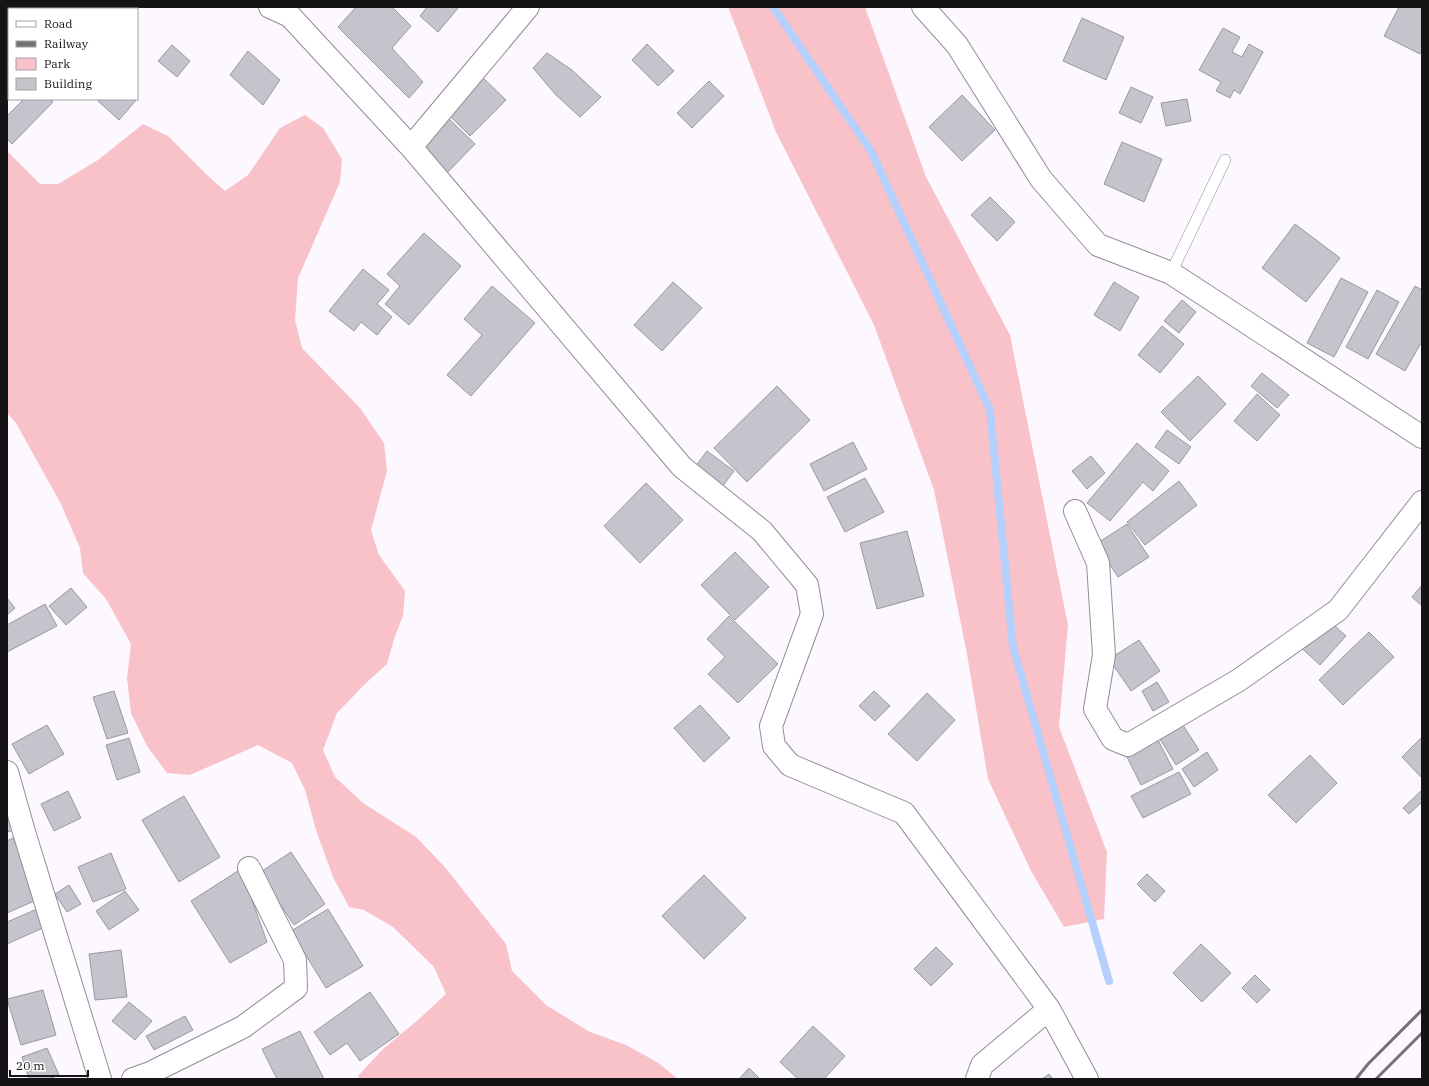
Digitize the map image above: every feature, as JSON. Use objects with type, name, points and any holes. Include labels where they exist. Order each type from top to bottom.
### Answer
[{"type":"street","points":[[270,7],[290,16],[411,147],[682,467],[762,531],[807,585],[812,614],[771,726],[774,746],[790,765],[904,813],[1049,1009],[1087,1079]]},
{"type":"street","points":[[411,147],[528,7]]},
{"type":"street","points":[[923,7],[957,45],[1041,179],[1098,245],[1171,273],[1422,437]]},
{"type":"street","points":[[1075,511],[1098,563],[1104,655],[1094,709],[1112,739],[1128,744],[1239,680],[1338,610],[1422,502]]},
{"type":"street","points":[[7,772],[100,1079]]},
{"type":"street","points":[[133,1079],[150,1073],[243,1027],[296,988],[295,960],[249,868]]},
{"type":"street","points":[[977,1079],[982,1065],[1049,1009]]},
{"type":"lane","points":[[1171,273],[1225,160]]},
{"type":"green space","points":[[728,7],[865,7],[926,177],[1010,335],[1068,625],[1059,727],[1107,852],[1104,919],[1064,927],[1031,871],[988,779],[967,654],[934,490],[874,325],[776,132]]},
{"type":"green space","points":[[305,115],[323,128],[342,159],[340,182],[298,278],[295,320],[302,348],[360,408],[384,443],[387,471],[371,530],[379,555],[405,591],[403,616],[394,639],[387,664],[337,713],[323,750],[335,777],[363,803],[416,837],[444,866],[506,944],[512,971],[546,1005],[590,1032],[626,1045],[657,1062],[678,1079],[359,1079],[358,1076],[383,1049],[446,994],[434,967],[393,927],[364,910],[349,907],[333,877],[316,830],[305,790],[292,763],[258,745],[190,775],[167,773],[147,746],[131,713],[127,678],[131,644],[106,599],[83,573],[80,548],[61,504],[16,423],[7,413],[7,151],[40,184],[58,184],[98,160],[143,124],[168,136],[225,191],[248,175],[280,128]]},
{"type":"building","points":[[7,7],[22,7],[8,8],[8,16]]},
{"type":"building","points":[[55,7],[111,7],[110,8],[54,8]]},
{"type":"building","points":[[356,7],[392,7],[411,26],[392,48],[423,82],[409,98],[338,27]]},
{"type":"building","points":[[427,7],[459,7],[438,32],[420,16]]},
{"type":"building","points":[[1399,7],[1419,7],[1422,9],[1422,50],[1420,54],[1384,36]]},
{"type":"building","points":[[1082,18],[1124,37],[1106,80],[1063,61]]},
{"type":"building","points":[[1223,28],[1240,37],[1232,52],[1242,57],[1249,44],[1263,52],[1240,94],[1234,90],[1230,98],[1216,91],[1221,82],[1199,70]]},
{"type":"building","points":[[647,44],[674,71],[658,86],[632,60]]},
{"type":"building","points":[[172,45],[190,61],[177,77],[158,61]]},
{"type":"building","points":[[248,51],[280,80],[263,105],[230,75]]},
{"type":"building","points":[[547,53],[572,70],[601,97],[580,117],[556,95],[533,68]]},
{"type":"building","points":[[479,74],[506,100],[470,136],[444,110]]},
{"type":"building","points":[[709,81],[724,96],[692,128],[677,113]]},
{"type":"building","points":[[1131,87],[1153,97],[1141,123],[1119,113]]},
{"type":"building","points":[[962,95],[995,130],[962,161],[929,127]]},
{"type":"building","points":[[1187,99],[1191,121],[1166,126],[1161,103]]},
{"type":"building","points":[[23,100],[51,100],[53,102],[12,144],[7,139],[7,116]]},
{"type":"building","points":[[99,100],[136,100],[119,120],[98,101]]},
{"type":"building","points":[[444,114],[475,144],[446,174],[415,144]]},
{"type":"building","points":[[1122,142],[1162,159],[1144,202],[1104,184]]},
{"type":"building","points":[[990,197],[1015,222],[997,241],[971,215]]},
{"type":"building","points":[[1295,224],[1340,258],[1306,302],[1262,268]]},
{"type":"building","points":[[424,233],[461,266],[409,325],[385,304],[400,286],[387,274]]},
{"type":"building","points":[[363,269],[389,290],[377,304],[392,317],[377,335],[361,322],[354,331],[329,311]]},
{"type":"building","points":[[1341,278],[1368,292],[1334,357],[1307,343]]},
{"type":"building","points":[[673,282],[702,308],[662,351],[634,325]]},
{"type":"building","points":[[1114,282],[1139,297],[1120,331],[1094,315]]},
{"type":"building","points":[[492,286],[535,323],[471,396],[447,375],[482,335],[464,319]]},
{"type":"building","points":[[1415,286],[1422,290],[1422,344],[1421,343],[1405,371],[1376,354]]},
{"type":"building","points":[[1377,290],[1399,302],[1368,359],[1346,347]]},
{"type":"building","points":[[1182,300],[1196,312],[1179,333],[1164,321]]},
{"type":"building","points":[[1162,326],[1184,344],[1160,373],[1138,355]]},
{"type":"building","points":[[1262,373],[1289,395],[1277,408],[1251,386]]},
{"type":"building","points":[[1198,376],[1226,404],[1190,441],[1161,412]]},
{"type":"building","points":[[777,386],[810,420],[747,482],[714,448]]},
{"type":"building","points":[[1257,394],[1280,415],[1257,441],[1234,421]]},
{"type":"building","points":[[1167,430],[1191,447],[1179,464],[1155,447]]},
{"type":"building","points":[[853,442],[867,469],[824,491],[810,464]]},
{"type":"building","points":[[1137,443],[1169,471],[1153,491],[1143,482],[1110,521],[1087,503]]},
{"type":"building","points":[[707,451],[734,471],[722,487],[695,467]]},
{"type":"building","points":[[1091,456],[1105,473],[1087,489],[1072,471]]},
{"type":"building","points":[[865,478],[884,512],[845,532],[827,497]]},
{"type":"building","points":[[1179,481],[1197,505],[1145,545],[1127,522]]},
{"type":"building","points":[[646,483],[683,520],[640,563],[604,526]]},
{"type":"building","points":[[1127,524],[1149,557],[1118,577],[1096,544]]},
{"type":"building","points":[[907,531],[924,596],[877,609],[860,543]]},
{"type":"building","points":[[735,552],[769,587],[735,620],[701,585]]},
{"type":"building","points":[[1422,585],[1422,606],[1412,597]]},
{"type":"building","points":[[71,588],[87,607],[66,625],[49,606]]},
{"type":"building","points":[[7,598],[15,608],[7,615]]},
{"type":"building","points":[[45,604],[57,626],[7,652],[7,625]]},
{"type":"building","points":[[1323,615],[1346,636],[1320,665],[1297,644]]},
{"type":"building","points":[[729,616],[778,664],[738,703],[708,674],[725,657],[707,639]]},
{"type":"building","points":[[1369,632],[1394,657],[1343,705],[1319,680]]},
{"type":"building","points":[[1139,640],[1160,671],[1131,691],[1109,659]]},
{"type":"building","points":[[1157,682],[1169,702],[1153,711],[1142,691]]},
{"type":"building","points":[[114,691],[128,733],[107,739],[93,697]]},
{"type":"building","points":[[874,691],[890,706],[875,721],[859,706]]},
{"type":"building","points":[[927,693],[955,720],[917,761],[888,734]]},
{"type":"building","points":[[700,705],[730,738],[704,762],[674,728]]},
{"type":"building","points":[[47,725],[64,754],[29,774],[12,744]]},
{"type":"building","points":[[1183,725],[1199,750],[1176,765],[1160,739]]},
{"type":"building","points":[[1422,737],[1422,778],[1402,757]]},
{"type":"building","points":[[129,738],[140,772],[117,780],[106,745]]},
{"type":"building","points":[[1158,740],[1173,769],[1141,785],[1126,755]]},
{"type":"building","points":[[1207,752],[1218,770],[1194,787],[1182,769]]},
{"type":"building","points":[[1310,755],[1337,783],[1296,823],[1268,795]]},
{"type":"building","points":[[1179,772],[1191,794],[1143,818],[1131,796]]},
{"type":"building","points":[[1422,790],[1422,802],[1409,814],[1403,808]]},
{"type":"building","points":[[68,791],[81,818],[54,831],[41,804]]},
{"type":"building","points":[[184,796],[220,857],[179,882],[142,820]]},
{"type":"building","points":[[7,814],[14,830],[7,832]]},
{"type":"building","points":[[13,838],[41,898],[7,913],[7,841]]},
{"type":"building","points":[[291,852],[325,904],[294,925],[259,873]]},
{"type":"building","points":[[111,853],[126,889],[93,902],[78,867]]},
{"type":"building","points":[[241,869],[267,942],[230,963],[191,901]]},
{"type":"building","points":[[1147,874],[1165,891],[1155,902],[1137,884]]},
{"type":"building","points":[[704,875],[746,918],[704,959],[662,916]]},
{"type":"building","points":[[69,885],[81,904],[67,912],[55,894]]},
{"type":"building","points":[[125,891],[139,910],[109,930],[96,911]]},
{"type":"building","points":[[37,909],[45,927],[7,944],[7,922]]},
{"type":"building","points":[[328,909],[363,966],[326,988],[291,931]]},
{"type":"building","points":[[1201,944],[1231,973],[1202,1002],[1173,973]]},
{"type":"building","points":[[936,947],[953,964],[931,986],[914,969]]},
{"type":"building","points":[[121,950],[127,997],[95,1000],[89,954]]},
{"type":"building","points":[[1255,975],[1270,990],[1257,1003],[1242,988]]},
{"type":"building","points":[[43,990],[56,1035],[21,1045],[7,999]]},
{"type":"building","points":[[370,992],[399,1034],[360,1061],[347,1043],[330,1055],[314,1032]]},
{"type":"building","points":[[129,1002],[152,1021],[135,1040],[112,1021]]},
{"type":"building","points":[[185,1016],[193,1030],[154,1050],[146,1036]]},
{"type":"building","points":[[813,1026],[845,1056],[824,1079],[798,1079],[780,1062]]},
{"type":"building","points":[[300,1031],[324,1079],[277,1079],[262,1049]]},
{"type":"building","points":[[47,1048],[59,1075],[49,1079],[29,1079],[22,1057]]},
{"type":"building","points":[[749,1068],[760,1079],[739,1079]]},
{"type":"building","points":[[1049,1074],[1053,1079],[1042,1079]]},
{"type":"waterway","points":[[773,7],[871,151],[990,410],[1013,647],[1109,981]]},
{"type":"railway","points":[[1356,1079],[1368,1064],[1422,1010]]},
{"type":"railway","points":[[1376,1079],[1422,1033]]}]
